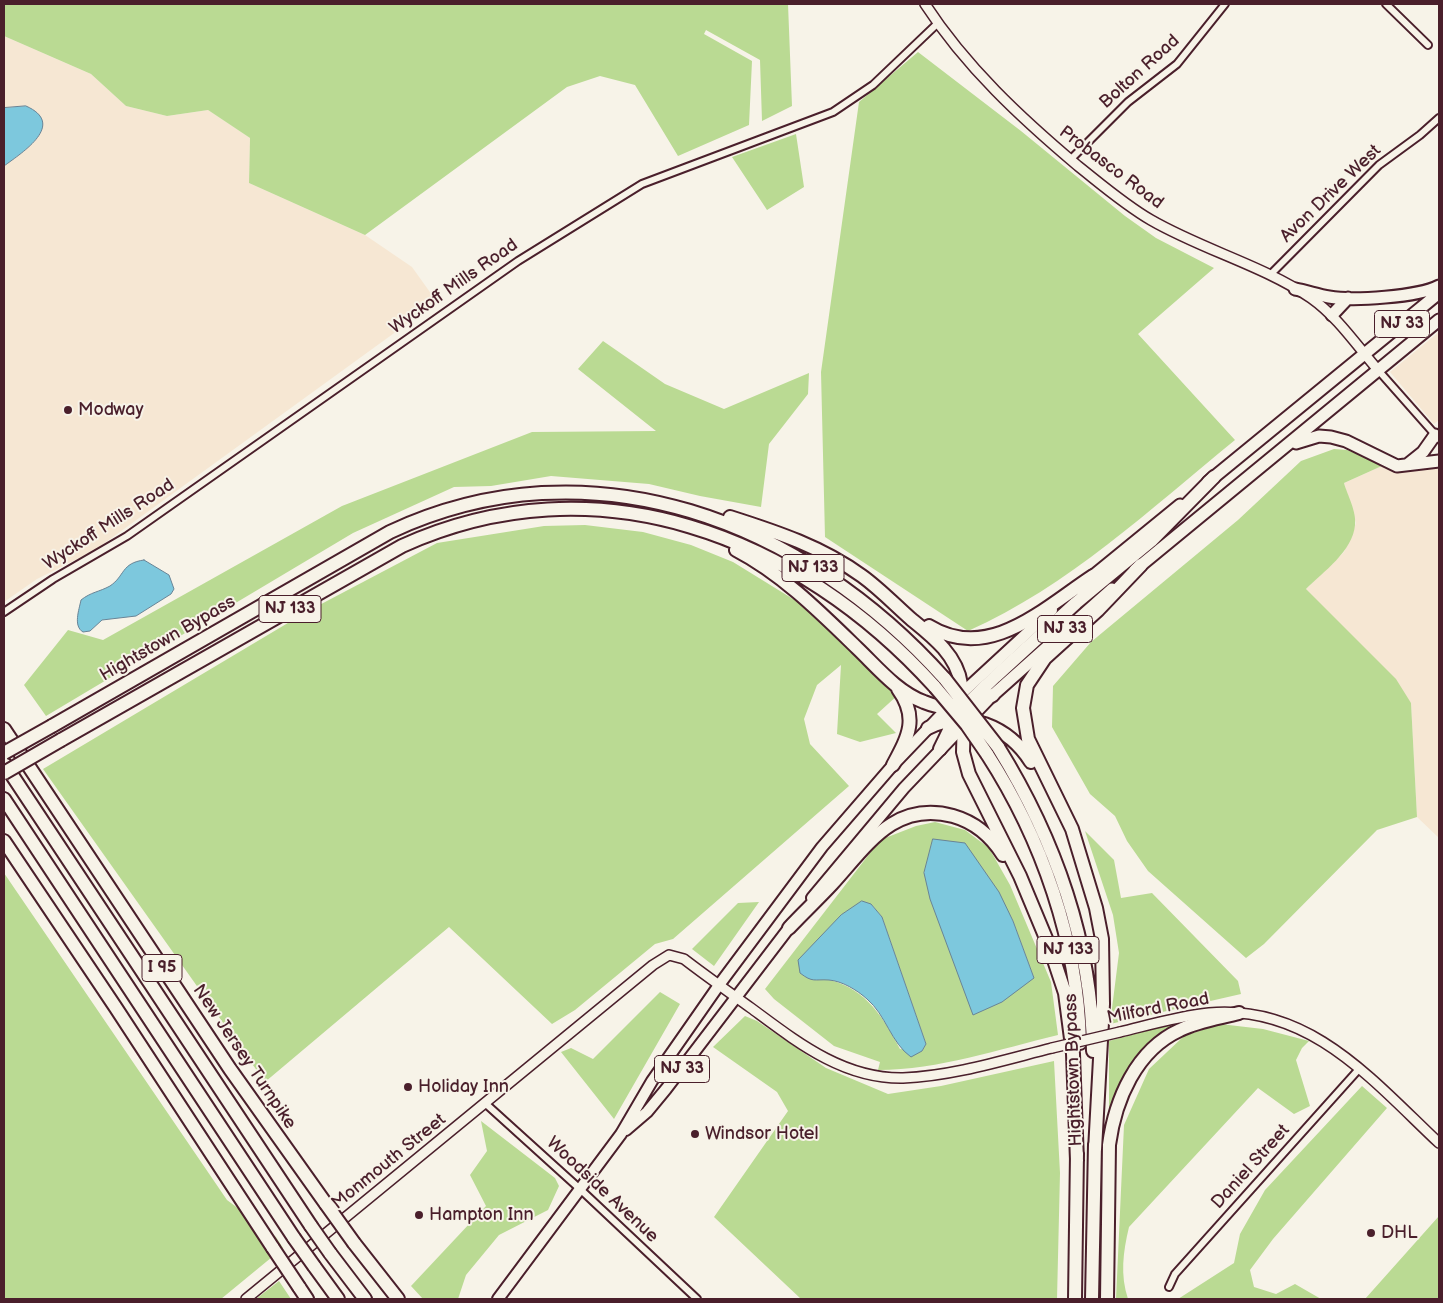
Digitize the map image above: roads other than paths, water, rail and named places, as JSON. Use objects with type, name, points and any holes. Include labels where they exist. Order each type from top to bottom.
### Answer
[{"type":"highway","points":[[1295,288],[1330,297],[1348,298],[1416,294],[1439,286]]},
{"type":"highway","name":"NJ 33","points":[[1093,576],[1439,294]]},
{"type":"highway","points":[[1332,315],[1342,302],[1348,298]]},
{"type":"highway","name":"NJ 33","points":[[993,695],[1082,614],[1439,320]]},
{"type":"highway","points":[[1407,465],[1423,452],[1438,434]]},
{"type":"highway","points":[[1281,450],[1306,438],[1319,436],[1346,440],[1389,463],[1407,465],[1439,461]]},
{"type":"highway","points":[[940,749],[960,715],[984,687],[1057,620],[1151,541],[1214,477]]},
{"type":"highway","name":"Hightstown Bypass","points":[[4,753],[367,545],[426,517],[481,501],[538,492],[590,492],[655,501],[692,511],[764,540],[808,564],[880,616],[911,644],[940,682],[998,747],[1028,799],[1045,836],[1065,889],[1079,939],[1090,1005],[1093,1042],[1095,1150],[1092,1299]]},
{"type":"highway","points":[[655,501],[692,505],[794,539],[840,562],[937,631],[957,638],[979,640],[993,637],[1015,628],[1093,576]]},
{"type":"highway","name":"Hightstown Bypass","points":[[4,773],[357,570],[426,536],[488,517],[545,510],[603,510],[660,518],[729,538],[796,573],[865,620],[940,682],[1009,791],[1038,853],[1057,906],[1067,945],[1075,985],[1080,1039],[1081,1087],[1076,1161],[1075,1299]]},
{"type":"highway","points":[[660,518],[728,546],[762,566],[818,612],[892,681],[918,700],[1001,731],[1022,748],[1051,798],[1082,865]]},
{"type":"highway","points":[[1095,1150],[1102,1033],[1103,949],[1096,908],[1072,829],[1028,739],[1024,723],[1024,700],[1031,678],[1045,658],[1098,610],[1141,565]]},
{"type":"highway","points":[[883,594],[944,649],[958,672],[963,752],[969,774],[1013,861],[1050,948],[1065,993],[1072,1035],[1076,1161]]},
{"type":"highway","points":[[892,681],[907,703],[910,719],[907,738],[893,765]]},
{"type":"highway","points":[[928,728],[960,715],[993,695]]},
{"type":"highway","name":"New Jersey Turnpike","points":[[4,729],[230,1069],[354,1243],[398,1299]]},
{"type":"highway","name":"I 95","points":[[4,763],[311,1226],[365,1299]]},
{"type":"highway","name":"I 95","points":[[4,799],[294,1238],[338,1299]]},
{"type":"highway","points":[[789,928],[880,831],[896,822],[913,816],[941,814],[972,824],[996,845],[1050,948]]},
{"type":"highway","points":[[4,841],[122,1016],[307,1299]]},
{"type":"highway","points":[[1107,1299],[1110,1144],[1114,1122],[1127,1085],[1146,1056],[1170,1035],[1198,1023],[1239,1013]]},
{"type":"main road","name":"NJ 33","points":[[960,695],[1027,632],[1093,576]]},
{"type":"main road","name":"NJ 33","points":[[498,1299],[621,1134],[652,1081],[719,985],[822,847],[893,765],[928,728]]},
{"type":"main road","name":"NJ 33","points":[[621,1134],[647,1112],[853,847],[940,749]]},
{"type":"street","name":"Probasco Road","points":[[925,4],[938,23],[990,85],[1071,159],[1123,201],[1149,219],[1170,231],[1295,288],[1332,315],[1378,370]]},
{"type":"street","name":"Bolton Road","points":[[1071,159],[1128,102],[1177,64],[1225,4]]},
{"type":"street","points":[[1386,4],[1428,46]]},
{"type":"street","name":"Wyckoff Mills Road","points":[[4,612],[53,579],[127,536],[526,256],[642,184],[834,112],[873,84],[938,23]]},
{"type":"street","name":"Avon Drive West","points":[[1270,275],[1379,165],[1420,135],[1439,118]]},
{"type":"street","points":[[1378,370],[1438,434]]},
{"type":"street","name":"Monmouth Street","points":[[246,1299],[662,958],[669,955],[677,956],[719,985]]},
{"type":"street","name":"Milford Road","points":[[719,985],[814,1054],[846,1068],[880,1076],[901,1078],[935,1075],[1201,1014],[1239,1013],[1268,1018],[1307,1031],[1333,1046],[1439,1143]]},
{"type":"street","name":"Daniel Street","points":[[1169,1286],[1175,1274],[1360,1069]]},
{"type":"street","name":"Woodside Avenue","points":[[486,1104],[580,1188],[697,1299]]},
{"type":"water","points":[[26,106],[38,113],[43,121],[42,129],[38,138],[30,146],[4,166],[4,108]]},
{"type":"water","points":[[144,560],[169,575],[174,589],[171,594],[136,616],[102,620],[90,631],[83,632],[77,622],[81,600],[110,586],[127,567]]},
{"type":"water","points":[[933,839],[965,843],[999,892],[1013,921],[1034,978],[1002,1002],[973,1015],[930,899],[924,873]]},
{"type":"water","points":[[862,901],[871,904],[882,917],[926,1044],[922,1051],[911,1057],[898,1044],[874,1006],[863,996],[849,986],[839,982],[811,979],[800,973],[798,960],[841,915]]},
{"type":"place","name":"Modway","points":[[68,410]]},
{"type":"place","name":"Holiday Inn","points":[[408,1087]]},
{"type":"place","name":"Windsor Hotel","points":[[695,1134]]},
{"type":"place","name":"Hampton Inn","points":[[419,1215]]},
{"type":"place","name":"DHL","points":[[1371,1233]]}]
